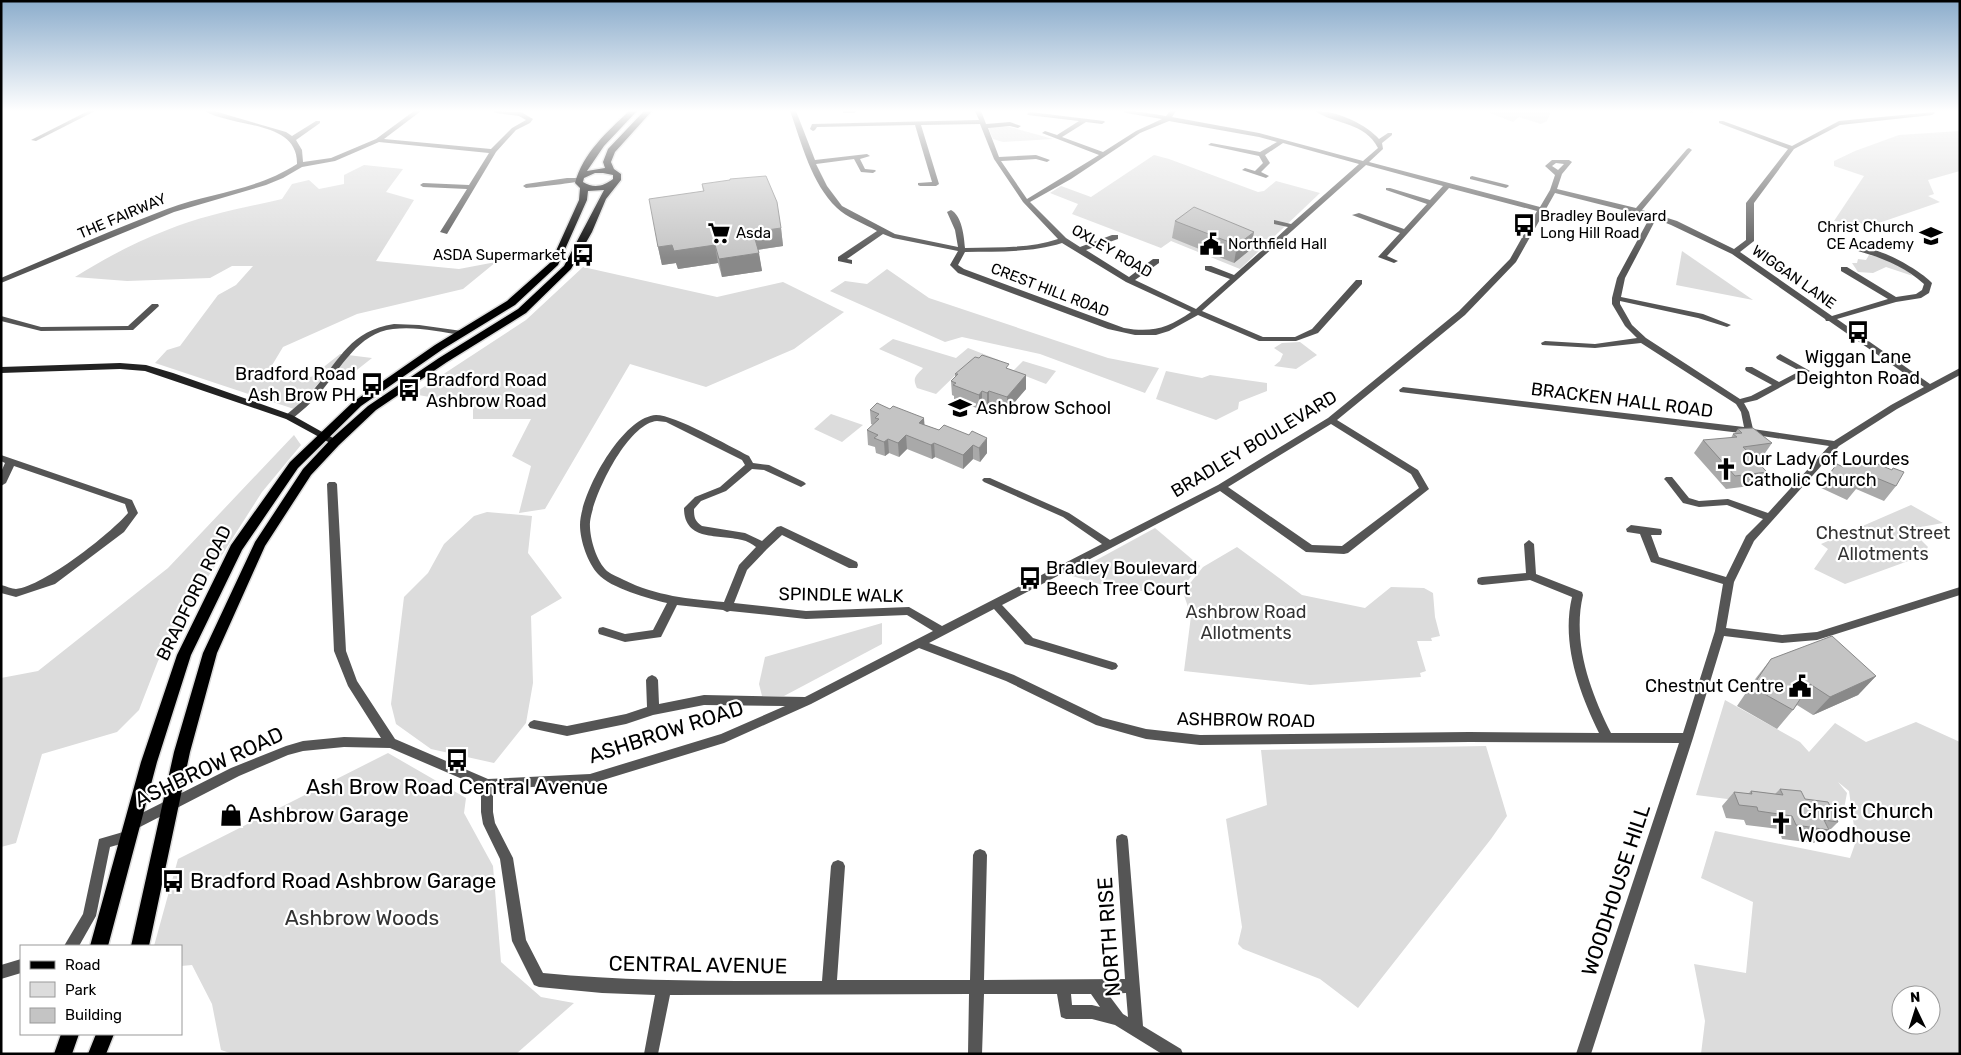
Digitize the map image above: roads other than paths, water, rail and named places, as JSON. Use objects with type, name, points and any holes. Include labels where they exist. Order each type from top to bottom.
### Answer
[{"type":"main road","name":"BRADFORD ROAD","points":[[99,945],[149,762],[184,655],[236,548],[294,465],[323,435],[358,404],[462,333],[511,303],[555,263],[583,200],[581,182],[585,167],[590,160]]},
{"type":"main road","points":[[140,945],[182,752],[210,653],[255,554],[307,472],[335,442],[372,408],[443,360],[522,311],[568,267],[602,199],[618,177],[610,171],[608,160]]},
{"type":"main road","points":[[610,171],[591,172],[581,182],[594,188],[612,184]]},
{"type":"main road","points":[[358,404],[372,408]]},
{"type":"main road","points":[[63,1054],[70,1035]]},
{"type":"main road","points":[[97,1054],[105,1035]]},
{"type":"street","points":[[300,160],[300,165],[331,160]]},
{"type":"street","points":[[444,232],[487,160]]},
{"type":"street","points":[[813,160],[818,175],[840,207],[892,236],[962,250],[1036,247],[1063,240]]},
{"type":"street","points":[[814,164],[837,160]]},
{"type":"street","points":[[858,160],[863,171],[873,171]]},
{"type":"street","points":[[920,184],[936,184],[929,160]]},
{"type":"street","name":"OXLEY ROAD","points":[[998,160],[1026,202],[1063,240],[1129,280],[1197,312],[1262,339],[1296,339],[1315,331],[1359,282]]},
{"type":"street","points":[[1026,202],[1095,160]]},
{"type":"street","points":[[1256,173],[1267,163],[1265,160]]},
{"type":"street","points":[[1356,160],[1542,210]]},
{"type":"street","points":[[1638,211],[1680,160]]},
{"type":"street","name":"WIGGAN LANE","points":[[1783,160],[1750,203],[1750,241],[1735,252],[1929,387]]},
{"type":"street","name":"CREST HILL ROAD","points":[[962,250],[954,265],[961,271],[1111,327],[1134,334],[1179,325],[1197,312],[1274,245],[1363,162]]},
{"type":"street","name":"THE FAIRWAY","points":[[1,281],[172,210],[264,184],[282,177],[300,165]]},
{"type":"street","points":[[1245,170],[1266,176]]},
{"type":"street","points":[[818,175],[826,174]]},
{"type":"street","name":"BRADLEY BOULEVARD","points":[[920,644],[1221,487],[1331,420],[1462,313],[1513,260],[1554,190],[1559,174]]},
{"type":"street","points":[[1472,178],[1506,186]]},
{"type":"street","points":[[526,186],[567,180],[581,182]]},
{"type":"street","points":[[1475,192],[1484,181]]},
{"type":"street","points":[[423,185],[471,187]]},
{"type":"street","points":[[1376,265],[1448,185]]},
{"type":"street","points":[[1388,189],[1432,203]]},
{"type":"street","points":[[1554,190],[1654,216],[1674,223],[1735,252]]},
{"type":"street","points":[[962,216],[952,215],[959,230],[962,250]]},
{"type":"street","points":[[1356,215],[1405,232]]},
{"type":"street","points":[[1654,216],[1621,278],[1616,304],[1628,326],[1643,340],[1739,402],[1745,412],[1749,431]]},
{"type":"street","points":[[1277,222],[1294,227]]},
{"type":"street","points":[[841,259],[882,231]]},
{"type":"street","points":[[1080,250],[1116,237]]},
{"type":"street","points":[[1262,240],[1274,245]]},
{"type":"street","points":[[1829,319],[1895,300],[1918,296],[1926,292],[1928,282],[1918,273],[1901,262],[1861,249]]},
{"type":"street","points":[[1382,257],[1394,261]]},
{"type":"street","points":[[1129,280],[1156,261]]},
{"type":"street","points":[[1208,268],[1219,269],[1236,278]]},
{"type":"street","points":[[1844,269],[1895,300]]},
{"type":"street","points":[[1616,298],[1700,316],[1727,324]]},
{"type":"street","points":[[1,318],[41,329],[130,328],[155,306]]},
{"type":"street","points":[[289,417],[317,392],[346,351],[355,343],[377,330],[393,326],[414,326],[462,333]]},
{"type":"street","points":[[1544,344],[1595,346],[1643,340]]},
{"type":"street","points":[[1739,402],[1754,398],[1806,371],[1780,357]]},
{"type":"street","points":[[1,370],[120,366],[146,368],[289,417],[335,442]]},
{"type":"street","points":[[1749,369],[1779,386]]},
{"type":"street","name":"WOODHOUSE HILL","points":[[1583,1054],[1688,738],[1720,631],[1729,582],[1750,539],[1836,444],[1929,387],[1960,371]]},
{"type":"street","name":"BRACKEN HALL ROAD","points":[[1403,390],[1749,431],[1836,444]]},
{"type":"street","name":"SPINDLE WALK","points":[[750,466],[746,458],[669,420],[660,418],[648,420],[640,425],[610,462],[592,496],[585,524],[589,548],[602,573],[638,592],[674,601],[806,615],[909,611],[943,632]]},
{"type":"street","points":[[1221,487],[1310,549],[1344,550],[1424,489],[1415,472],[1331,420]]},
{"type":"street","points":[[1,483],[6,459],[129,502],[132,513],[120,529],[51,581],[16,593],[1,589]]},
{"type":"street","points":[[763,546],[743,536],[705,532],[694,526],[688,517],[689,508],[698,499],[723,489],[750,466],[766,467],[801,484]]},
{"type":"street","points":[[1669,479],[1686,501],[1699,504],[1728,502],[1768,518]]},
{"type":"street","points":[[987,480],[1066,515],[1110,545]]},
{"type":"street","points":[[332,484],[332,521],[340,651],[352,683],[391,743]]},
{"type":"street","points":[[1631,529],[1657,532]]},
{"type":"street","points":[[726,608],[743,568],[781,530],[853,565]]},
{"type":"street","points":[[1644,531],[1655,559],[1729,582]]},
{"type":"street","points":[[1529,544],[1531,576]]},
{"type":"street","points":[[1482,581],[1531,576],[1578,596],[1575,605],[1577,648],[1588,695],[1608,738]]},
{"type":"street","points":[[1720,631],[1782,639],[1817,636],[1960,591]]},
{"type":"street","points":[[603,632],[625,638],[657,634],[674,601]]},
{"type":"street","points":[[996,605],[1029,641],[1112,666]]},
{"type":"street","name":"ASHBROW ROAD","points":[[74,945],[89,916],[104,843],[132,830],[170,806],[235,772],[286,751],[303,746],[344,742],[391,743],[487,784],[590,779],[724,738],[807,701],[920,644],[1010,678],[1100,722],[1146,734],[1200,740],[1470,737],[1688,738]]},
{"type":"street","name":"ASHBROW ROAD","points":[[652,680],[653,710]]},
{"type":"street","name":"ASHBROW ROAD","points":[[534,725],[567,731],[626,719],[653,710],[704,700],[807,701]]},
{"type":"street","name":"CENTRAL AVENUE","points":[[487,784],[489,824],[506,858],[519,941],[539,980],[602,986],[664,988],[1133,986]]},
{"type":"street","name":"NORTH RISE","points":[[1122,840],[1136,1030]]},
{"type":"street","points":[[975,1054],[980,855]]},
{"type":"street","points":[[829,988],[838,866]]},
{"type":"street","points":[[1,972],[20,966]]},
{"type":"street","points":[[1063,987],[1066,1012],[1092,1012],[1118,1019],[1176,1054]]},
{"type":"street","points":[[1094,987],[1118,1019]]},
{"type":"street","points":[[651,1054],[664,988]]},
{"type":"place","name":"Bradley Boulevard Long Hill Road","points":[[1524,225]]},
{"type":"place","name":"Asda","points":[[719,233]]},
{"type":"place","name":"Christ Church CE Academy","points":[[1931,236]]},
{"type":"place","name":"Northfield Hall","points":[[1211,244]]},
{"type":"place","name":"ASDA Supermarket","points":[[583,255]]},
{"type":"place","name":"Wiggan Lane Deighton Road","points":[[1858,332]]},
{"type":"place","name":"Bradford Road Ash Brow PH","points":[[372,384]]},
{"type":"place","name":"Bradford Road Ashbrow Road","points":[[409,390]]},
{"type":"place","name":"Ashbrow School","points":[[960,408]]},
{"type":"place","name":"Our Lady of Lourdes Catholic Church","points":[[1726,469]]},
{"type":"place","name":"Bradley Boulevard Beech Tree Court","points":[[1030,578]]},
{"type":"place","name":"Chestnut Centre","points":[[1800,686]]},
{"type":"place","name":"Ash Brow Road Central Avenue","points":[[457,760]]},
{"type":"place","name":"Ashbrow Garage","points":[[231,815]]},
{"type":"place","name":"Christ Church Woodhouse","points":[[1781,823]]},
{"type":"place","name":"Bradford Road Ashbrow Garage","points":[[173,881]]},
{"type":"park label","name":"Chestnut Street Allotments","points":[[1883,543]]},
{"type":"park label","name":"Ashbrow Road Allotments","points":[[1246,622]]},
{"type":"park label","name":"Ashbrow Woods","points":[[362,918]]}]
